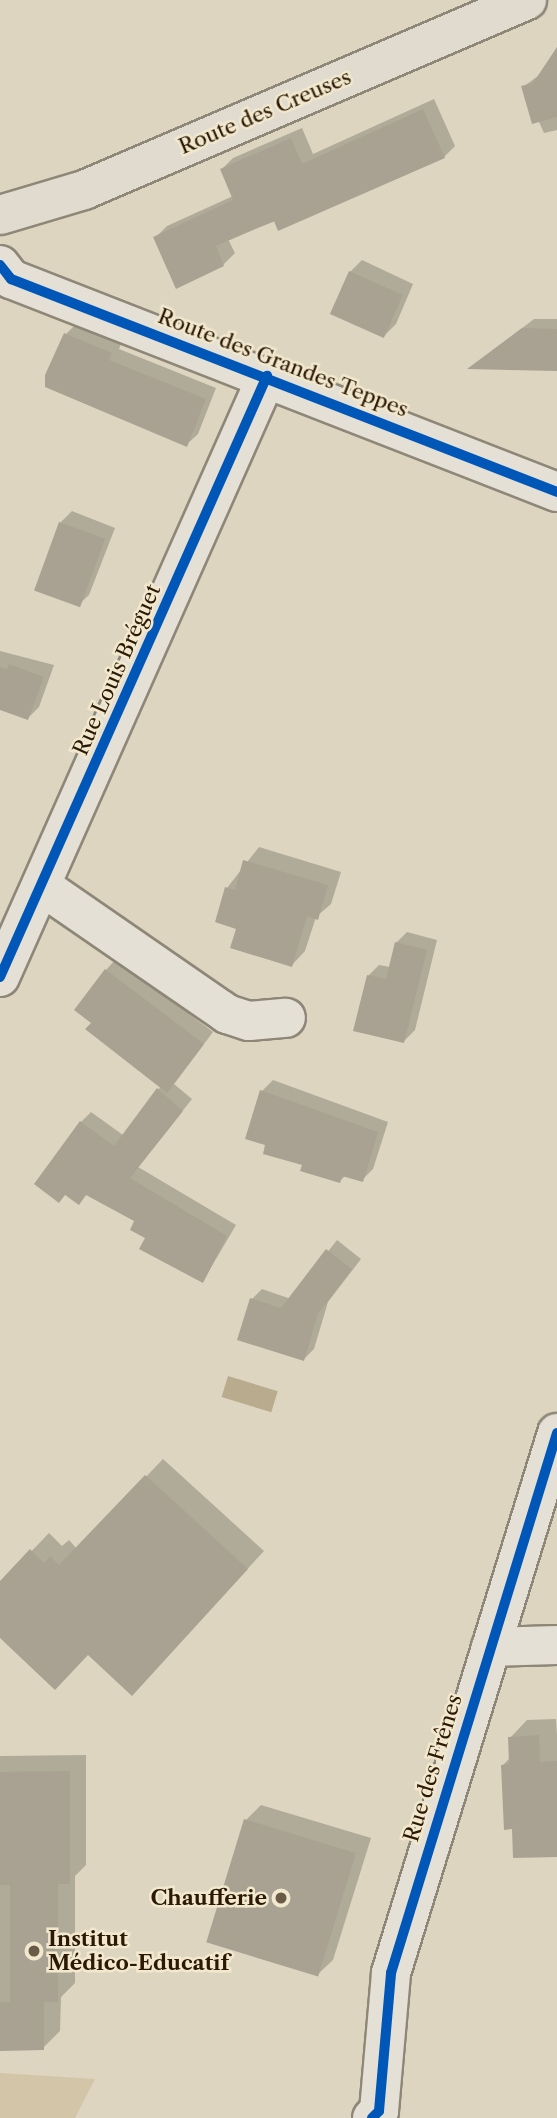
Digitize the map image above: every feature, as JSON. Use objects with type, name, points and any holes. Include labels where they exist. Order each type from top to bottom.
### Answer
[{"type":"main road","name":"Route des Creuses","points":[[0,215],[84,190],[527,0]]},
{"type":"street","name":"Route des Grandes Teppes","points":[[0,265],[11,279],[267,376],[557,492]]},
{"type":"street","name":"Rue Louis Bréguet","points":[[0,977],[43,887],[267,376]]},
{"type":"street","points":[[43,887],[227,1014],[249,1021],[286,1018]]},
{"type":"street","name":"Rue des Frênes","points":[[380,2116],[391,1973],[557,1433]]},
{"type":"street","points":[[491,1647],[557,1645]]},
{"type":"shaded area","points":[[228,1376],[278,1391],[271,1412],[222,1397]]},
{"type":"shaded area","points":[[0,2073],[95,2079],[75,2118],[0,2118]]},
{"type":"building","points":[[557,47],[557,117],[532,124],[521,86],[533,83]]},
{"type":"building","points":[[423,109],[445,158],[278,231],[274,221],[216,246],[224,266],[176,289],[153,237],[233,200],[220,169],[291,138],[302,164]]},
{"type":"building","points":[[349,271],[403,295],[384,338],[330,314]]},
{"type":"building","points":[[522,328],[557,329],[557,371],[467,369]]},
{"type":"building","points":[[64,333],[112,353],[109,360],[206,399],[187,447],[45,387],[45,375]]},
{"type":"building","points":[[59,522],[105,539],[80,607],[34,591]]},
{"type":"building","points":[[9,664],[44,677],[28,720],[0,710],[0,667],[7,669]]},
{"type":"building","points":[[243,860],[328,885],[318,920],[307,916],[292,967],[230,948],[236,929],[215,922],[225,887],[235,890]]},
{"type":"building","points":[[395,942],[427,950],[404,1043],[353,1031],[367,975],[386,979]]},
{"type":"building","points":[[105,969],[204,1044],[167,1093],[85,1029],[91,1023],[74,1010]]},
{"type":"building","points":[[157,1088],[183,1111],[130,1178],[227,1236],[203,1283],[139,1249],[145,1238],[130,1230],[134,1221],[86,1195],[79,1205],[65,1195],[59,1203],[34,1184],[80,1121],[114,1146]]},
{"type":"building","points":[[260,1090],[378,1132],[363,1182],[342,1176],[340,1183],[300,1171],[302,1165],[263,1154],[265,1145],[245,1139]]},
{"type":"building","points":[[326,1249],[352,1269],[318,1314],[304,1361],[237,1340],[250,1298],[281,1308]]},
{"type":"building","points":[[145,1475],[248,1569],[132,1696],[88,1655],[55,1690],[0,1638],[0,1581],[30,1549],[44,1563],[50,1556],[59,1565]]},
{"type":"building","points":[[539,1735],[540,1762],[557,1761],[557,1857],[513,1858],[512,1829],[504,1830],[501,1765],[509,1764],[508,1737]]},
{"type":"building","name":"Institut Médico-Educatif","points":[[70,1771],[70,1884],[58,1884],[58,2002],[44,2002],[44,2050],[0,2051],[0,2002],[10,2002],[10,1885],[0,1885],[0,1772]]},
{"type":"building","name":"Chaufferie","points":[[244,1819],[356,1853],[318,1977],[206,1942]]},
{"type":"cycle path","points":[[0,265],[11,279],[557,492]]},
{"type":"cycle path","points":[[0,977],[267,376]]},
{"type":"cycle path","points":[[372,2118],[379,2111],[391,1973],[557,1433]]},
{"type":"place","name":"Chaufferie","points":[[281,1898]]},
{"type":"place","name":"Institut Médico-Educatif","points":[[34,1951]]}]
